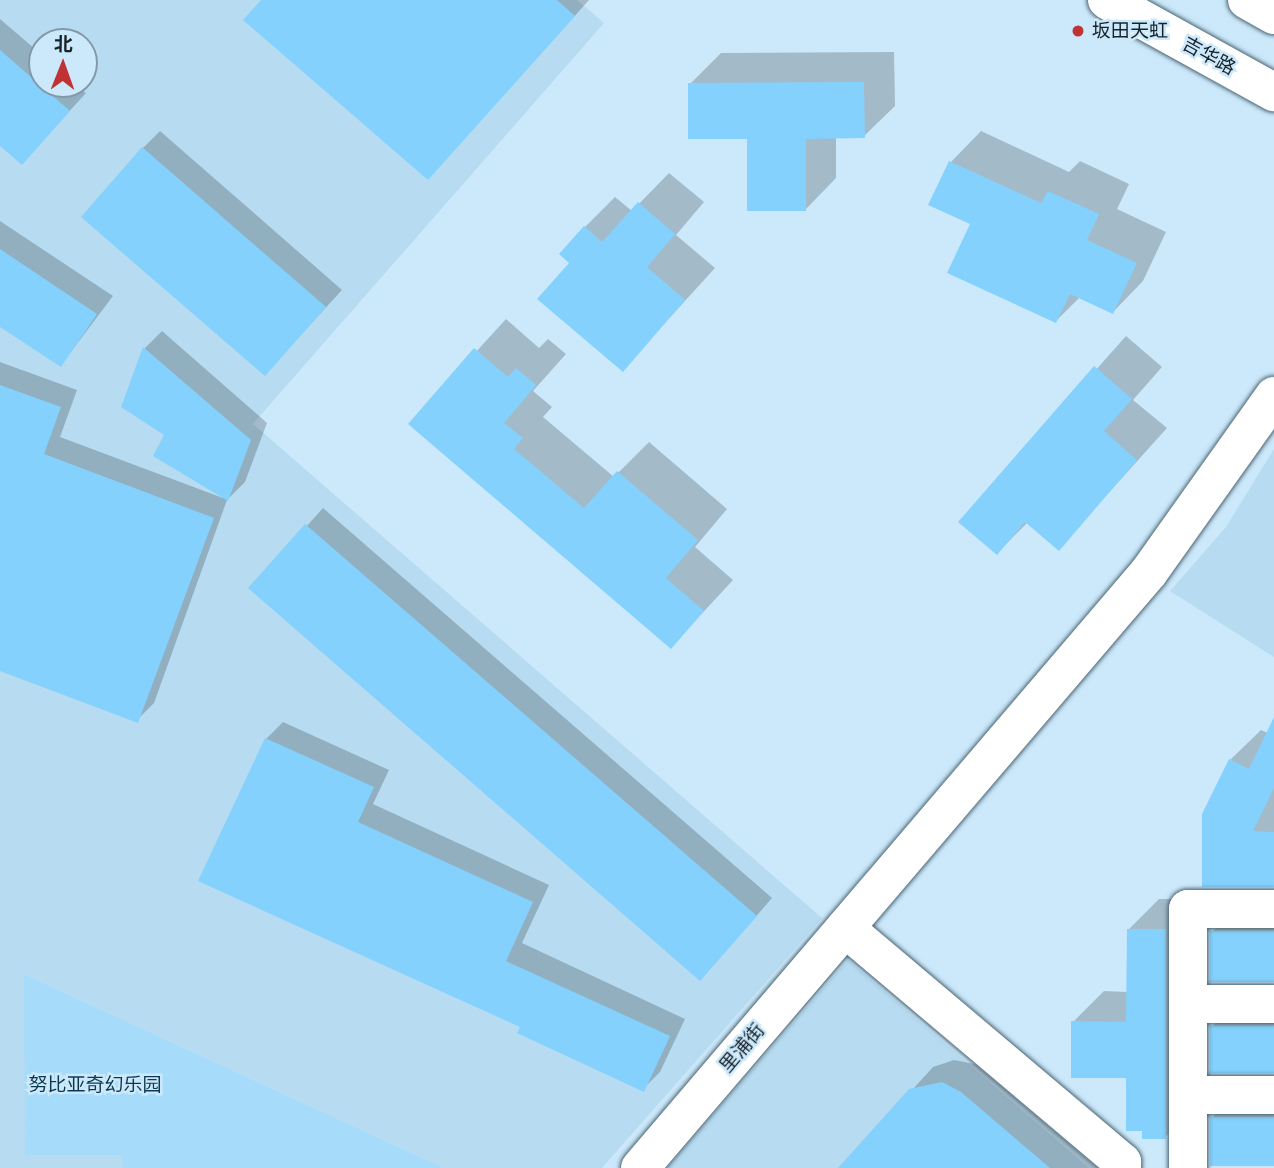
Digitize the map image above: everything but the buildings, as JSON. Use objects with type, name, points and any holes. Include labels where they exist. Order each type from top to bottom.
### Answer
[{"type":"street","name":"吉华路","points":[[1107,0],[1274,92]]},
{"type":"street","points":[[1247,0],[1274,15]]},
{"type":"street","name":"里浦街","points":[[640,1168],[1149,572],[1274,396]]},
{"type":"street","points":[[1188,1168],[1188,909],[1274,909]]},
{"type":"street","points":[[845,928],[1122,1162],[1122,1168]]},
{"type":"street","points":[[1188,1004],[1274,1004]]},
{"type":"street","points":[[1188,1095],[1274,1095]]},
{"type":"shaded area","points":[[0,0],[577,0],[604,23],[253,424],[822,918],[602,1168],[444,1168],[24,974],[123,1155],[123,1168],[0,1168]]},
{"type":"shaded area","points":[[1274,449],[1274,657],[1170,591],[1226,527]]},
{"type":"shaded area","points":[[848,960],[1089,1168],[667,1168]]},
{"type":"green space","name":"努比亚奇幻乐园","points":[[24,974],[444,1168],[123,1168],[122,1155],[25,1155]]},
{"type":"place","name":"坂田天虹","points":[[1078,31]]}]
